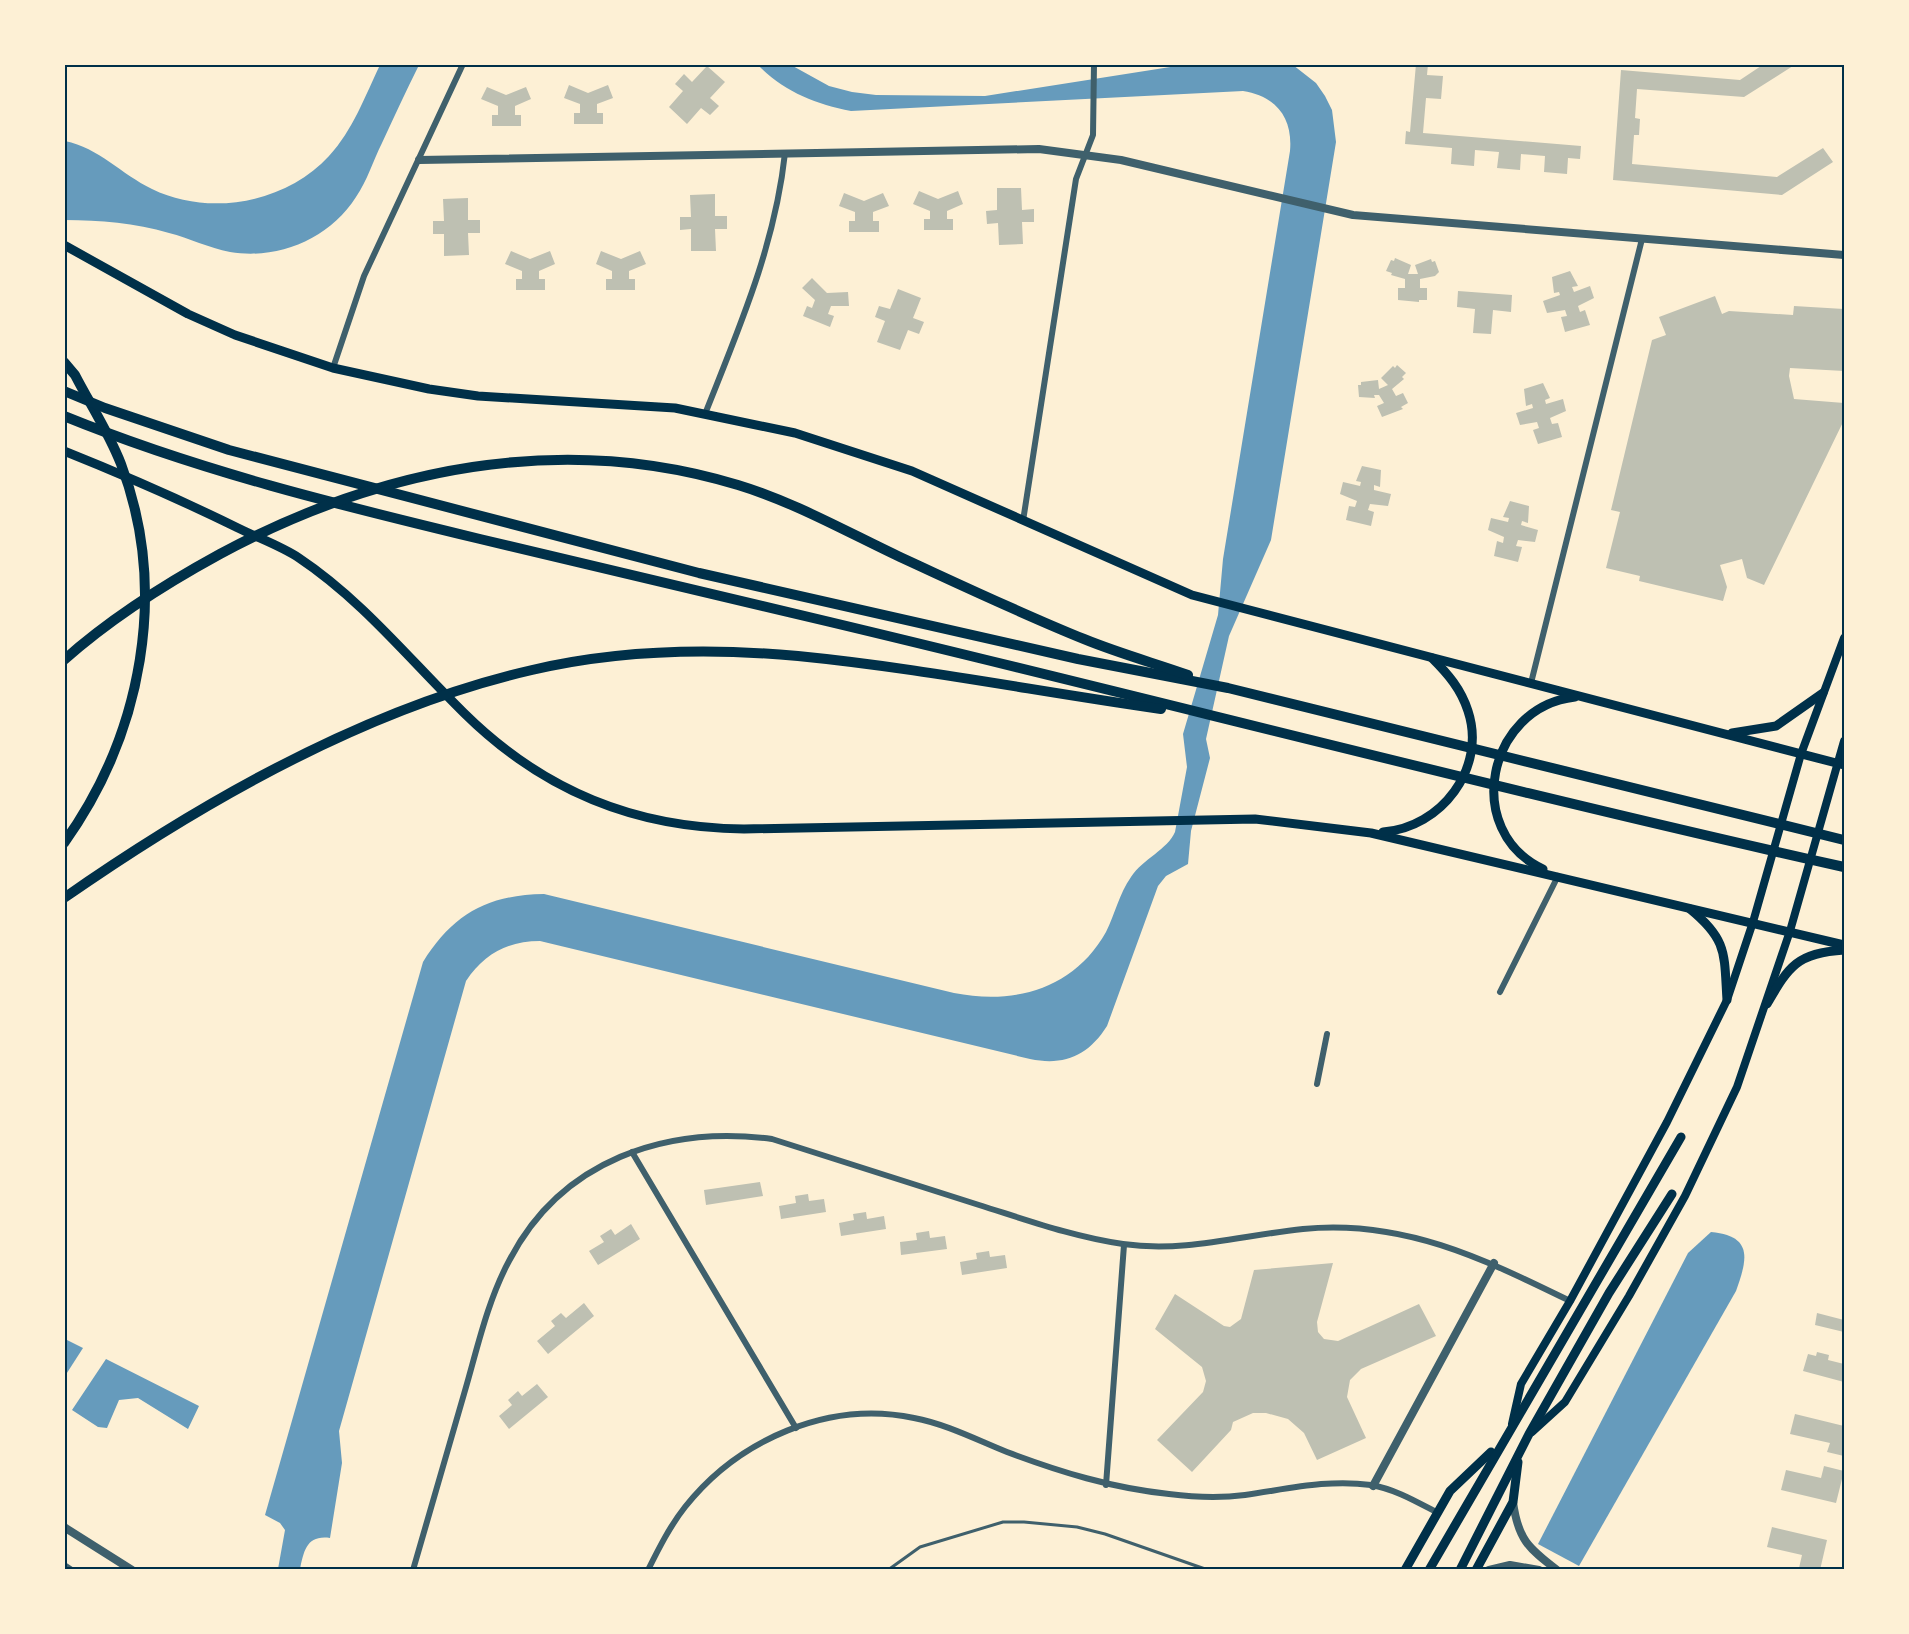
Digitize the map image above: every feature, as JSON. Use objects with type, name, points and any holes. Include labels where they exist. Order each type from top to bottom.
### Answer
[{"type":"highway","points":[[64,362],[80,385],[120,463],[140,543],[145,614],[137,686],[127,721],[100,786],[64,843]]},
{"type":"highway","points":[[64,391],[105,408],[229,450],[382,492],[699,573],[1078,659],[1228,688],[1845,840]]},
{"type":"highway","points":[[64,416],[172,457],[375,514],[1070,679],[1208,716],[1845,867]]},
{"type":"highway","points":[[64,660],[109,623],[154,591],[262,531],[342,498],[433,472],[532,459],[613,461],[693,474],[740,486],[776,500],[1087,640],[1228,688]]},
{"type":"highway","points":[[64,898],[177,824],[289,763],[417,706],[490,681],[576,662],[660,654],[796,656],[1208,716]]},
{"type":"main road","points":[[64,245],[188,314],[245,338],[333,368],[410,386],[478,396],[675,408],[795,433],[854,450],[921,475],[1192,594],[1841,764]]},
{"type":"main road","points":[[64,451],[154,487],[298,557],[390,636],[462,711],[496,741],[532,768],[592,801],[640,818],[709,828],[1255,819],[1371,833],[1845,945]]},
{"type":"main road","points":[[1844,639],[1845,651]]},
{"type":"main road","points":[[1512,1424],[1521,1384],[1570,1301],[1692,1074],[1727,999],[1753,922],[1801,754],[1844,639]]},
{"type":"main road","points":[[1371,833],[1394,831],[1425,819],[1451,797],[1463,778],[1471,746],[1469,713],[1461,692],[1431,657]]},
{"type":"main road","points":[[1725,734],[1767,730],[1823,693]]},
{"type":"main road","points":[[1558,876],[1537,866],[1519,851],[1505,832],[1496,811],[1495,776],[1504,743],[1518,724],[1536,709],[1557,699],[1580,696]]},
{"type":"main road","points":[[1529,1434],[1565,1402],[1663,1236],[1737,1087],[1790,931],[1841,764],[1845,741]]},
{"type":"main road","points":[[1688,908],[1711,926],[1719,939],[1725,960],[1727,999]]},
{"type":"main road","points":[[1767,1004],[1787,970],[1797,963],[1808,957],[1845,950]]},
{"type":"main road","points":[[1429,1569],[1681,1137]]},
{"type":"main road","points":[[1460,1569],[1518,1453],[1609,1293],[1672,1194]]},
{"type":"main road","points":[[1405,1569],[1450,1491],[1500,1444]]},
{"type":"main road","points":[[1476,1569],[1513,1502],[1518,1453]]},
{"type":"street","points":[[333,368],[364,276],[464,64]]},
{"type":"street","points":[[1023,521],[1076,179],[1093,135],[1094,64]]},
{"type":"street","points":[[419,160],[1019,149],[1086,154],[1353,215],[1845,255]]},
{"type":"street","points":[[705,414],[760,273],[774,226],[786,153]]},
{"type":"street","points":[[1531,683],[1642,239]]},
{"type":"street","points":[[1500,992],[1558,876]]},
{"type":"street","points":[[1317,1084],[1327,1034]]},
{"type":"street","points":[[412,1569],[488,1313],[510,1259],[532,1226],[565,1191],[589,1174],[632,1152],[673,1139],[706,1134],[739,1134],[772,1139],[1069,1233],[1124,1245],[1191,1246],[1305,1229],[1354,1228],[1411,1236],[1449,1246],[1494,1263],[1570,1301]]},
{"type":"street","points":[[632,1152],[796,1428]]},
{"type":"street","points":[[1106,1485],[1124,1245]]},
{"type":"street","points":[[1373,1486],[1494,1263]]},
{"type":"street","points":[[648,1569],[683,1509],[715,1475],[753,1447],[796,1428],[842,1415],[891,1414],[915,1418],[1059,1471],[1106,1485],[1140,1491],[1208,1496],[1242,1495],[1327,1482],[1373,1486],[1402,1494],[1438,1513]]},
{"type":"street","points":[[1513,1502],[1521,1536],[1532,1551],[1557,1569]]},
{"type":"street","points":[[64,1527],[132,1569]]},
{"type":"street","points":[[1489,1569],[1510,1565],[1539,1569]]},
{"type":"street","points":[[64,1566],[70,1569]]},
{"type":"lane","points":[[888,1569],[920,1547],[1003,1522],[1062,1525],[1105,1534],[1208,1569]]},
{"type":"water","points":[[380,65],[419,65],[356,197],[332,224],[301,243],[267,253],[248,254],[214,248],[177,235],[130,224],[65,220],[65,141],[89,149],[141,183],[174,198],[222,203],[246,201],[291,185],[329,156],[352,124]]},
{"type":"water","points":[[758,65],[791,65],[829,86],[852,92],[876,95],[985,96],[1183,65],[1293,65],[1316,83],[1325,96],[1332,110],[1336,142],[1271,540],[1229,636],[1206,739],[1210,758],[1191,831],[1188,864],[1166,876],[1158,886],[1107,1026],[1092,1045],[1064,1060],[1030,1059],[540,941],[517,943],[489,956],[466,981],[339,1431],[342,1463],[330,1538],[311,1541],[305,1550],[300,1569],[278,1569],[285,1530],[280,1523],[265,1515],[423,962],[434,945],[459,920],[473,910],[505,898],[544,894],[954,993],[999,997],[1041,988],[1060,980],[1077,967],[1093,951],[1106,932],[1123,890],[1131,877],[1167,844],[1175,832],[1187,767],[1183,734],[1218,615],[1223,559],[1290,151],[1289,128],[1285,119],[1273,103],[1243,91],[851,111],[825,105],[800,95],[778,82]]},
{"type":"water","points":[[1711,1232],[1725,1234],[1735,1239],[1744,1251],[1743,1269],[1736,1291],[1579,1566],[1538,1544],[1688,1253]]},
{"type":"water","points":[[65,1339],[83,1348],[65,1376]]},
{"type":"water","points":[[106,1359],[199,1406],[188,1429],[138,1398],[119,1400],[107,1428],[98,1427],[72,1410]]},
{"type":"building","points":[[1416,64],[1428,64],[1427,75],[1443,76],[1441,99],[1426,98],[1423,133],[1581,146],[1580,159],[1568,158],[1567,174],[1544,172],[1545,156],[1521,154],[1520,170],[1497,168],[1499,152],[1475,150],[1474,166],[1451,164],[1452,148],[1405,144],[1406,131],[1410,132]]},
{"type":"building","points":[[1764,64],[1796,64],[1744,97],[1637,89],[1635,118],[1640,119],[1639,135],[1634,135],[1632,164],[1777,177],[1823,148],[1833,162],[1782,195],[1613,180],[1621,70],[1740,80]]},
{"type":"building","points":[[707,66],[725,82],[710,98],[719,106],[710,115],[701,108],[687,124],[669,107],[683,91],[675,84],[684,74],[692,82]]},
{"type":"building","points":[[569,85],[588,93],[608,85],[613,98],[597,104],[597,113],[603,113],[603,124],[574,124],[574,113],[580,113],[580,104],[564,98]]},
{"type":"building","points":[[487,87],[506,95],[526,87],[531,99],[515,106],[515,115],[521,115],[521,126],[492,126],[492,115],[498,115],[498,106],[481,99]]},
{"type":"building","points":[[997,188],[1021,188],[1022,210],[1034,209],[1034,222],[1022,222],[1023,244],[999,245],[998,223],[987,224],[986,211],[997,210]]},
{"type":"building","points":[[919,191],[938,199],[958,191],[963,204],[947,211],[947,219],[953,219],[953,230],[924,230],[924,219],[930,219],[930,211],[913,204]]},
{"type":"building","points":[[844,193],[864,201],[883,193],[889,206],[873,212],[873,221],[879,221],[879,232],[849,232],[849,221],[855,221],[855,212],[839,206]]},
{"type":"building","points":[[715,194],[715,216],[727,216],[727,229],[715,229],[716,251],[691,251],[691,229],[680,230],[680,217],[691,217],[690,195]]},
{"type":"building","points":[[468,198],[468,220],[480,220],[480,233],[468,233],[469,255],[444,256],[444,234],[433,234],[433,221],[444,221],[443,199]]},
{"type":"building","points":[[511,251],[530,259],[550,251],[555,264],[539,271],[539,279],[545,279],[545,290],[516,290],[516,279],[522,279],[522,271],[505,264]]},
{"type":"building","points":[[601,251],[621,259],[640,251],[646,264],[629,271],[629,279],[635,279],[635,290],[606,290],[606,279],[612,279],[612,271],[596,264]]},
{"type":"building","points":[[1395,258],[1411,265],[1408,274],[1418,274],[1415,265],[1431,259],[1432,262],[1435,261],[1439,272],[1435,276],[1420,279],[1420,288],[1427,288],[1427,300],[1419,300],[1419,302],[1398,300],[1398,288],[1405,288],[1405,279],[1386,271],[1391,260],[1394,261]]},
{"type":"building","points":[[1570,271],[1578,286],[1572,287],[1574,292],[1590,286],[1594,298],[1578,306],[1580,312],[1585,310],[1590,325],[1565,332],[1561,317],[1567,316],[1565,310],[1547,313],[1543,301],[1560,295],[1559,292],[1554,293],[1552,277]]},
{"type":"building","points":[[812,278],[827,293],[848,292],[849,306],[831,306],[828,314],[834,316],[830,327],[803,316],[807,306],[812,308],[815,300],[802,288]]},
{"type":"building","points":[[898,289],[921,298],[913,318],[924,322],[919,334],[908,330],[900,350],[877,342],[885,321],[875,317],[879,306],[890,309]]},
{"type":"building","points":[[1458,291],[1512,295],[1511,312],[1493,310],[1491,334],[1473,333],[1475,309],[1457,307]]},
{"type":"building","points":[[1715,296],[1722,314],[1729,311],[1793,315],[1794,306],[1844,309],[1844,371],[1790,368],[1789,376],[1794,399],[1844,403],[1844,420],[1764,585],[1747,578],[1742,559],[1720,565],[1727,587],[1723,601],[1639,581],[1640,576],[1606,568],[1620,512],[1611,510],[1652,340],[1666,335],[1659,317]]},
{"type":"building","points":[[1397,365],[1406,373],[1402,377],[1404,379],[1392,389],[1396,396],[1403,393],[1408,403],[1401,407],[1403,409],[1382,417],[1377,406],[1384,403],[1379,395],[1374,395],[1375,398],[1359,397],[1358,385],[1361,385],[1361,382],[1378,380],[1379,389],[1388,385],[1381,378]]},
{"type":"building","points":[[1543,383],[1550,398],[1545,400],[1546,404],[1563,399],[1566,411],[1550,418],[1552,424],[1558,423],[1562,437],[1538,444],[1533,430],[1539,428],[1537,422],[1520,425],[1516,413],[1533,408],[1532,404],[1526,406],[1524,389]]},
{"type":"building","points":[[1362,466],[1381,470],[1380,487],[1374,485],[1374,490],[1391,494],[1388,506],[1370,504],[1368,510],[1374,512],[1371,526],[1346,520],[1349,506],[1355,507],[1357,501],[1340,494],[1343,482],[1360,486],[1361,482],[1356,481]]},
{"type":"building","points":[[1510,501],[1529,506],[1528,523],[1522,521],[1521,525],[1538,530],[1535,542],[1518,540],[1516,546],[1522,547],[1518,562],[1494,556],[1497,541],[1503,543],[1504,537],[1488,530],[1491,518],[1508,522],[1509,518],[1503,517]]},
{"type":"building","points":[[760,1182],[763,1196],[706,1205],[704,1190]]},
{"type":"building","points":[[808,1194],[809,1201],[824,1199],[826,1212],[781,1219],[779,1206],[796,1203],[795,1196]]},
{"type":"building","points":[[866,1212],[867,1219],[884,1216],[886,1229],[841,1236],[839,1223],[854,1220],[853,1214]]},
{"type":"building","points":[[631,1224],[640,1239],[598,1265],[589,1251],[604,1242],[600,1236],[611,1229],[615,1235]]},
{"type":"building","points":[[929,1231],[930,1238],[945,1236],[947,1249],[901,1255],[900,1242],[917,1240],[916,1233]]},
{"type":"building","points":[[989,1251],[990,1257],[1005,1255],[1007,1268],[962,1275],[960,1262],[977,1259],[976,1253]]},
{"type":"building","points":[[1333,1263],[1317,1322],[1318,1332],[1324,1339],[1338,1341],[1419,1304],[1436,1336],[1361,1369],[1350,1380],[1347,1397],[1366,1438],[1317,1460],[1304,1433],[1288,1419],[1266,1413],[1253,1413],[1233,1422],[1231,1430],[1192,1472],[1157,1440],[1203,1392],[1206,1381],[1202,1367],[1155,1329],[1175,1294],[1224,1326],[1230,1327],[1241,1319],[1254,1270]]},
{"type":"building","points":[[584,1303],[594,1316],[548,1354],[537,1341],[555,1326],[551,1321],[561,1313],[566,1318]]},
{"type":"building","points":[[1817,1313],[1844,1320],[1844,1332],[1815,1325]]},
{"type":"building","points":[[1817,1352],[1829,1355],[1828,1360],[1844,1364],[1844,1382],[1803,1371],[1808,1354],[1816,1356]]},
{"type":"building","points":[[537,1384],[548,1397],[509,1429],[499,1416],[512,1405],[508,1400],[518,1391],[522,1396]]},
{"type":"building","points":[[1795,1414],[1844,1426],[1844,1456],[1827,1452],[1830,1443],[1790,1434]]},
{"type":"building","points":[[1824,1466],[1844,1471],[1836,1503],[1781,1490],[1786,1470],[1821,1478]]},
{"type":"building","points":[[1772,1527],[1827,1540],[1820,1570],[1799,1568],[1802,1555],[1767,1547]]}]
